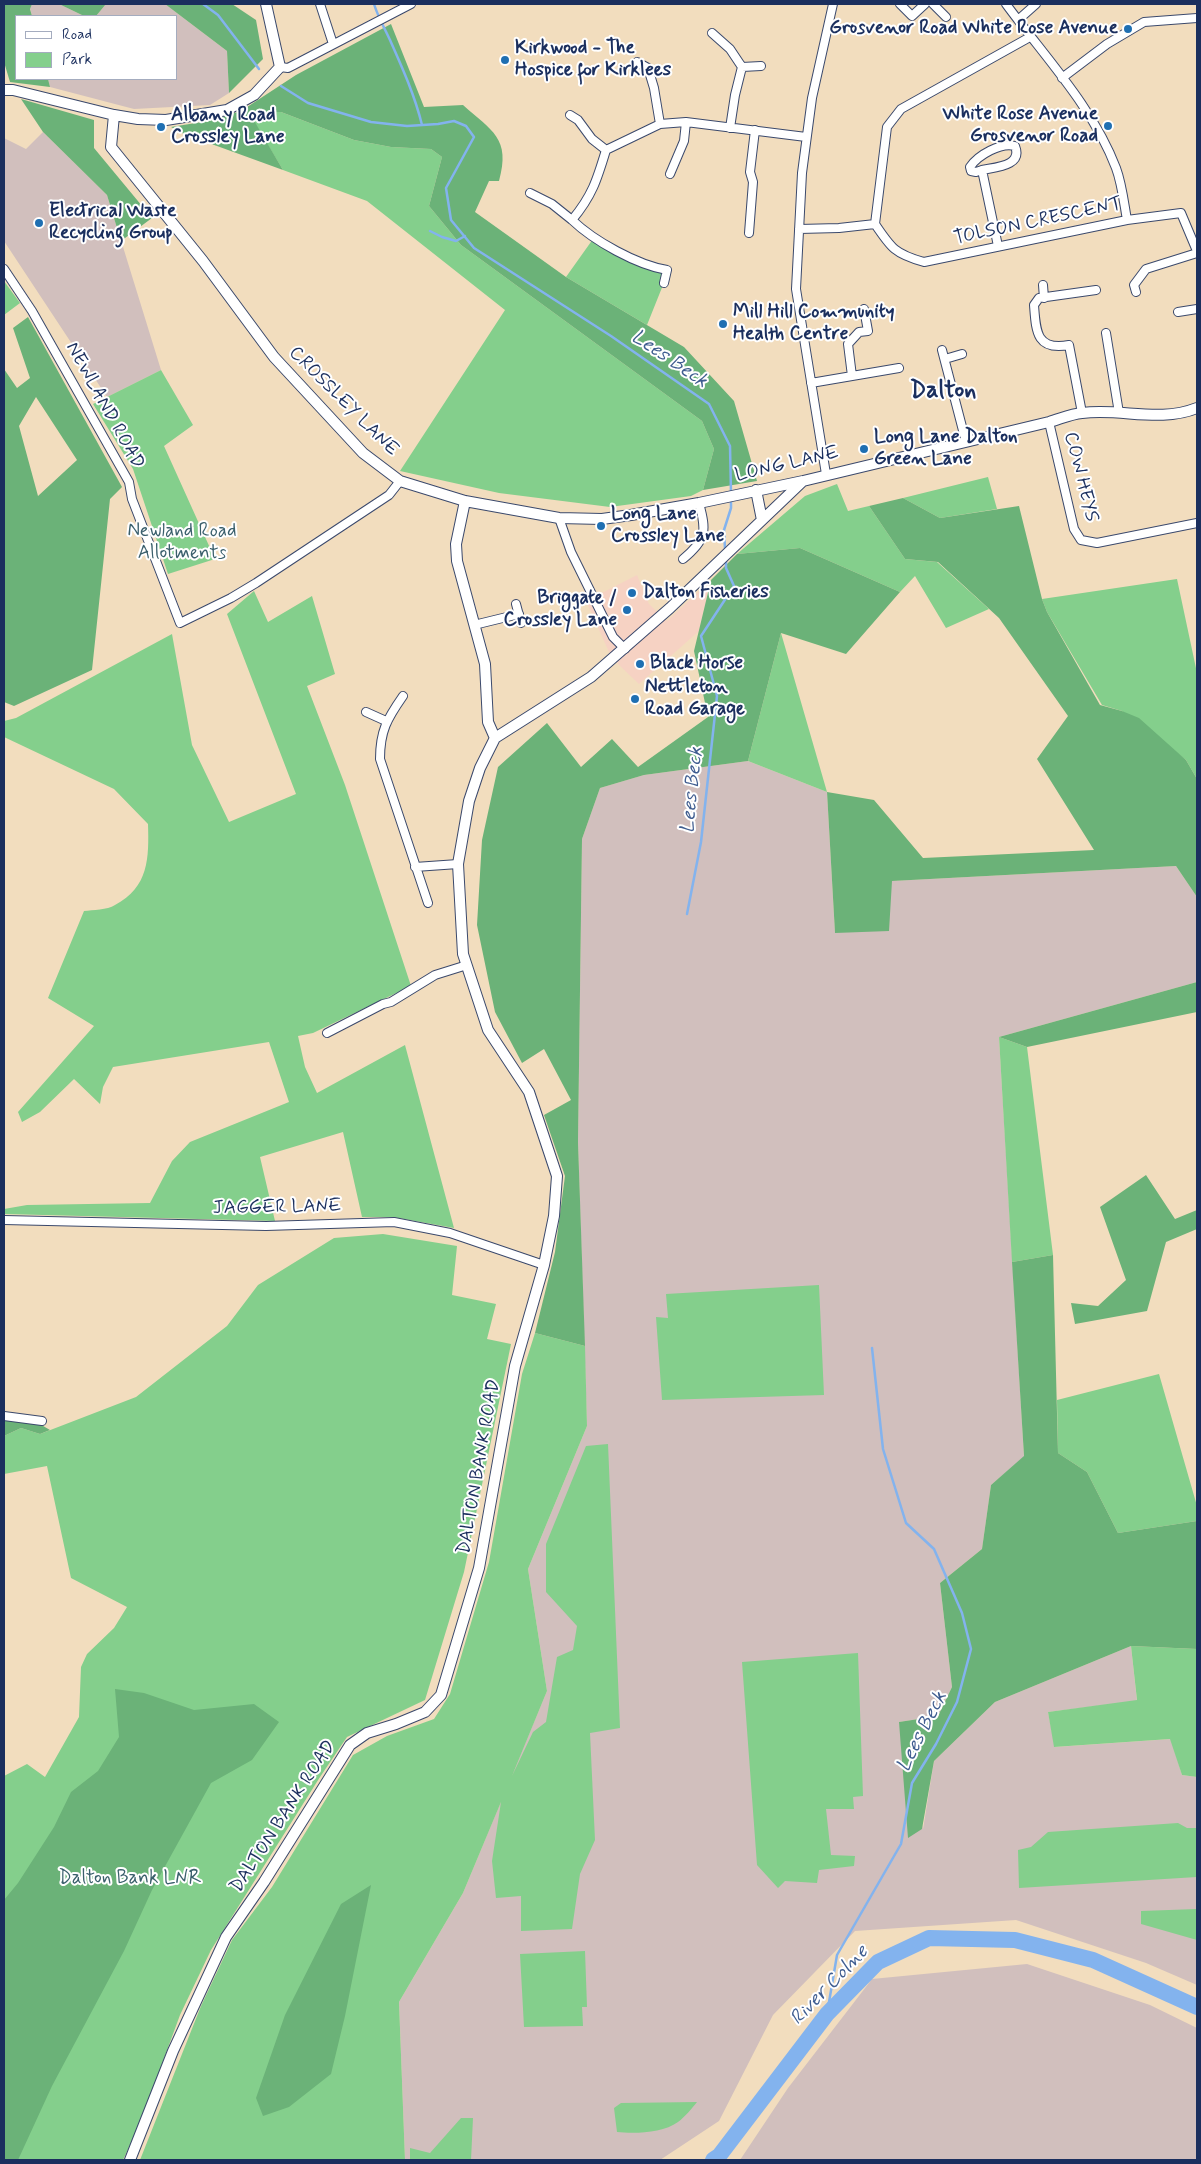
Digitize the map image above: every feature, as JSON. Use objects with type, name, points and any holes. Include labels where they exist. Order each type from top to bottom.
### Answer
[{"type":"street","points":[[266,4],[280,67]]},
{"type":"street","points":[[320,4],[333,44]]},
{"type":"street","points":[[280,67],[288,68],[410,4]]},
{"type":"street","points":[[826,474],[796,289],[802,173],[806,137],[819,62],[833,4]]},
{"type":"street","points":[[900,4],[912,16],[925,4]]},
{"type":"street","points":[[933,4],[946,17]]},
{"type":"street","points":[[1006,4],[1062,78],[1100,133],[1117,169],[1127,220]]},
{"type":"street","points":[[1018,20],[1036,4]]},
{"type":"street","points":[[1062,78],[1107,44],[1144,22],[1197,18]]},
{"type":"street","points":[[712,33],[730,49],[742,67],[730,128]]},
{"type":"street","points":[[799,229],[839,228],[875,224],[887,126],[901,110],[1030,37]]},
{"type":"street","points":[[637,62],[648,68],[654,88],[660,124]]},
{"type":"street","points":[[742,67],[761,66]]},
{"type":"street","points":[[4,90],[13,90],[114,115],[138,119],[166,120],[227,110],[254,95],[280,67]]},
{"type":"street","points":[[570,114],[578,120],[592,139],[606,150]]},
{"type":"street","name":"CROSSLEY LANE","points":[[114,115],[111,147],[203,261],[274,357],[363,453],[400,482],[465,501],[559,518]]},
{"type":"street","points":[[572,220],[586,203],[596,186],[606,150],[660,124],[686,122],[806,137]]},
{"type":"street","points":[[670,174],[684,141],[686,122]]},
{"type":"street","points":[[749,233],[753,182],[750,172],[755,130]]},
{"type":"street","points":[[1004,144],[1015,146],[1017,151],[1016,158],[1012,163],[982,170],[971,171],[970,167],[974,161],[1004,144]]},
{"type":"street","points":[[982,170],[998,246]]},
{"type":"street","points":[[530,192],[552,204],[587,234],[626,255],[657,268],[667,270],[664,283]]},
{"type":"street","name":"TOLSON CRESCENT","points":[[875,224],[888,244],[903,256],[924,262],[1127,220],[1181,213],[1197,252]]},
{"type":"street","points":[[1136,292],[1134,285],[1146,269],[1197,252]]},
{"type":"street","name":"NEWLAND ROAD","points":[[4,269],[32,310],[129,482],[132,500],[180,622],[231,598],[256,583],[389,495],[400,482]]},
{"type":"street","points":[[1042,285],[1044,298]]},
{"type":"street","points":[[1082,413],[1069,345],[1055,348],[1044,344],[1038,334],[1034,305],[1039,298],[1096,290]]},
{"type":"street","points":[[852,376],[848,344],[859,332],[868,331],[864,309]]},
{"type":"street","points":[[1178,312],[1197,309]]},
{"type":"street","points":[[1106,332],[1119,413]]},
{"type":"street","points":[[942,350],[966,442]]},
{"type":"street","points":[[945,358],[962,354]]},
{"type":"street","points":[[811,383],[899,368]]},
{"type":"street","name":"LONG LANE","points":[[559,518],[602,519],[699,503],[966,442],[1082,413],[1119,413],[1154,416],[1183,414],[1197,408]]},
{"type":"street","name":"COW HEYS","points":[[1049,422],[1074,529],[1080,540],[1097,543],[1197,523]]},
{"type":"street","points":[[465,501],[456,544],[457,561],[485,664],[488,722],[495,738],[591,677],[734,547],[802,480]]},
{"type":"street","points":[[756,490],[762,520]]},
{"type":"street","points":[[682,559],[696,548],[703,538],[705,523],[699,503]]},
{"type":"street","points":[[559,518],[572,552],[613,637],[624,649]]},
{"type":"street","points":[[516,604],[521,623]]},
{"type":"street","points":[[474,625],[518,614]]},
{"type":"street","points":[[403,696],[386,721],[380,742],[380,759],[428,903]]},
{"type":"street","points":[[366,712],[386,721]]},
{"type":"street","name":"DALTON BANK ROAD","points":[[130,2160],[172,2051],[226,1937],[264,1882],[350,1745],[367,1733],[426,1712],[441,1695],[479,1568],[515,1366],[544,1265],[554,1216],[557,1176],[529,1092],[488,1030],[463,954],[458,864],[469,801],[480,768],[495,738]]},
{"type":"street","points":[[415,867],[458,864]]},
{"type":"street","points":[[327,1033],[383,1004],[391,1002],[435,975],[467,965]]},
{"type":"street","name":"JAGGER LANE","points":[[4,1220],[266,1226],[394,1222],[450,1233],[544,1265]]},
{"type":"street","points":[[4,1416],[42,1421]]},
{"type":"shaded area","points":[[32,4],[59,4],[82,15],[32,15],[30,8]]},
{"type":"shaded area","points":[[106,4],[165,4],[227,51],[229,93],[210,105],[134,109],[50,87],[48,80],[178,80],[178,15],[97,15]]},
{"type":"shaded area","points":[[43,132],[107,195],[161,370],[107,397],[4,241],[4,138],[26,149]]},
{"type":"shaded area","points":[[637,575],[649,604],[667,621],[711,580],[699,631],[639,684],[619,665],[609,652],[586,601]]},
{"type":"shaded area","points":[[748,761],[827,792],[835,933],[892,881],[1176,866],[1197,897],[1197,982],[999,1037],[1024,1457],[991,1485],[982,1549],[940,1583],[952,1687],[938,1716],[899,1722],[923,1829],[934,1761],[995,1702],[1131,1646],[1137,1701],[1048,1712],[1055,1747],[1171,1739],[1182,1775],[1197,1777],[1197,1985],[1146,1963],[1016,1920],[855,1931],[773,2015],[719,2121],[660,2160],[405,2160],[399,2002],[463,1893],[547,1691],[528,1569],[587,1426],[578,1142],[582,839],[600,788],[644,775]]},
{"type":"shaded area","points":[[1027,1964],[1150,2005],[1197,2028],[1197,2160],[740,2160],[788,2088],[872,1979]]},
{"type":"green space","points":[[4,4],[32,4],[30,9],[32,15],[15,15],[15,80],[48,80],[50,87],[10,82],[4,62]]},
{"type":"green space","points":[[59,4],[106,4],[97,15],[82,15]]},
{"type":"green space","points":[[165,4],[232,4],[256,20],[263,59],[229,93],[227,51]]},
{"type":"green space","points":[[391,24],[424,107],[463,105],[490,129],[501,145],[503,155],[499,181],[489,181],[475,212],[566,277],[684,347],[734,401],[757,481],[703,490],[714,449],[702,421],[461,245],[429,206],[442,157],[431,149],[391,147],[354,140],[281,112],[249,112],[283,170],[184,134],[171,127],[208,121],[241,111],[296,75]]},
{"type":"green space","points":[[21,99],[94,120],[94,148],[152,218],[121,241],[107,195],[43,132]]},
{"type":"green space","points":[[248,112],[281,112],[354,140],[391,147],[431,149],[442,157],[429,206],[461,245],[702,421],[714,449],[703,490],[691,496],[610,507],[499,493],[400,471],[505,310],[367,201],[283,170]]},
{"type":"green space","points":[[593,239],[664,272],[663,285],[647,325],[566,277]]},
{"type":"green space","points":[[4,281],[20,303],[4,315]]},
{"type":"green space","points":[[28,317],[122,487],[110,499],[92,670],[14,706],[4,702],[4,369],[17,388],[30,378],[13,328]],"holes":[[[36,397],[77,460],[38,496],[19,426]]]},
{"type":"green space","name":"Newland Road Allotments","points":[[161,370],[193,425],[164,446],[215,559],[168,574],[133,469],[93,404]]},
{"type":"green space","points":[[988,477],[997,509],[940,518],[903,498]]},
{"type":"green space","points":[[837,484],[848,511],[869,506],[905,559],[937,562],[989,609],[946,628],[915,576],[900,592],[800,548],[737,554],[805,496]]},
{"type":"green space","points":[[903,498],[940,518],[1019,506],[1042,599],[1047,612],[1100,705],[1139,718],[1186,760],[1197,779],[1197,897],[1176,866],[892,881],[889,931],[835,933],[827,792],[874,800],[923,858],[1094,850],[1037,759],[1068,716],[999,618],[938,562],[905,559],[869,506]]},
{"type":"green space","points":[[800,548],[900,592],[846,654],[781,633],[748,761],[644,775],[600,788],[582,839],[578,1142],[585,1346],[535,1333],[555,1252],[565,1176],[544,1115],[571,1100],[544,1049],[522,1063],[495,1012],[477,925],[482,840],[498,767],[547,723],[581,767],[612,739],[638,767],[708,717],[694,651],[711,580],[737,554]]},
{"type":"green space","points":[[1177,579],[1197,673],[1197,779],[1186,760],[1122,711],[1102,705],[1047,612],[1042,599]]},
{"type":"green space","points":[[254,591],[268,622],[312,596],[335,674],[307,686],[345,785],[411,986],[313,1033],[298,1036],[305,1067],[317,1093],[405,1045],[454,1228],[393,1217],[362,1217],[343,1132],[260,1157],[275,1221],[4,1214],[4,1209],[27,1205],[150,1203],[172,1161],[190,1142],[289,1102],[269,1042],[113,1067],[103,1087],[100,1104],[74,1079],[40,1112],[22,1122],[18,1112],[94,1026],[48,998],[84,911],[112,907],[135,890],[141,880],[147,860],[148,824],[114,789],[4,737],[4,721],[16,718],[172,634],[192,745],[229,822],[296,794],[227,614]]},
{"type":"green space","points":[[781,633],[827,792],[748,761]]},
{"type":"green space","points":[[1197,982],[1197,1012],[1027,1047],[999,1037]]},
{"type":"green space","points":[[999,1037],[1027,1047],[1053,1255],[1012,1262]]},
{"type":"green space","points":[[1146,1175],[1175,1219],[1197,1210],[1197,1229],[1166,1242],[1147,1311],[1075,1324],[1071,1303],[1098,1306],[1126,1280],[1100,1207]]},
{"type":"green space","name":"Dalton Bank LNR","points":[[383,1234],[457,1246],[452,1295],[496,1304],[487,1339],[511,1344],[464,1572],[425,1700],[347,1737],[320,1777],[211,1950],[180,2015],[141,2121],[123,2160],[4,2160],[4,1776],[27,1764],[45,1777],[79,1717],[81,1667],[87,1654],[114,1628],[127,1607],[71,1578],[47,1466],[4,1474],[4,1436],[21,1428],[40,1434],[136,1397],[227,1326],[258,1285],[334,1238]]},
{"type":"green space","points":[[1053,1255],[1058,1453],[1087,1472],[1118,1533],[1197,1521],[1197,1649],[1131,1646],[995,1702],[934,1761],[922,1829],[908,1838],[899,1722],[938,1716],[952,1687],[940,1583],[982,1549],[991,1485],[1024,1456],[1012,1262]]},
{"type":"green space","points":[[819,1285],[824,1395],[662,1400],[656,1317],[668,1318],[666,1294]]},
{"type":"green space","points":[[535,1333],[585,1346],[587,1426],[528,1569],[547,1691],[512,1776],[533,1732],[546,1722],[557,1657],[573,1650],[577,1626],[546,1592],[546,1544],[586,1446],[608,1444],[620,1728],[590,1733],[595,1840],[580,1874],[572,1929],[521,1931],[521,1896],[496,1898],[492,1861],[501,1802],[463,1893],[399,2002],[405,2160],[140,2160],[201,2006],[232,1940],[272,1887],[353,1755],[387,1736],[434,1719],[450,1694],[489,1562],[522,1374]]},
{"type":"green space","points":[[1159,1374],[1197,1506],[1197,1521],[1118,1533],[1087,1472],[1058,1453],[1057,1400]]},
{"type":"green space","points":[[4,1420],[38,1423],[50,1430],[40,1434],[21,1428],[4,1436]]},
{"type":"green space","points":[[1131,1646],[1197,1649],[1197,1777],[1182,1775],[1170,1739],[1054,1747],[1048,1712],[1137,1700]]},
{"type":"green space","points":[[858,1653],[863,1796],[853,1797],[854,1809],[826,1809],[831,1855],[855,1856],[854,1866],[819,1870],[817,1883],[785,1881],[778,1888],[757,1865],[742,1662]]},
{"type":"green space","name":"Dalton Bank LNR","points":[[115,1689],[144,1693],[194,1710],[254,1704],[279,1722],[252,1760],[211,1783],[152,1890],[124,1951],[52,2086],[18,2160],[4,2160],[4,1900],[18,1883],[54,1827],[71,1792],[98,1771],[119,1737]]},
{"type":"green space","points":[[1178,1823],[1187,1828],[1197,1828],[1197,1877],[1019,1888],[1018,1850],[1031,1847],[1048,1832]]},
{"type":"green space","points":[[371,1885],[345,2016],[331,2074],[289,2107],[263,2116],[256,2098],[285,2015],[341,1904]]},
{"type":"green space","points":[[1197,1909],[1197,1940],[1141,1924],[1141,1911]]},
{"type":"green space","points":[[585,1951],[587,2007],[582,2007],[583,2026],[524,2027],[520,1954]]},
{"type":"green space","points":[[697,2102],[681,2120],[672,2126],[657,2131],[640,2133],[617,2132],[614,2108],[621,2103]]},
{"type":"green space","points":[[461,2118],[473,2118],[471,2160],[410,2160],[410,2148],[430,2153]]},
{"type":"waterway","name":"Lees Beck","points":[[203,4],[218,15],[259,69]]},
{"type":"waterway","points":[[374,4],[408,82],[422,125]]},
{"type":"waterway","name":"Lees Beck","points":[[281,86],[308,103],[371,122],[407,126],[454,121],[466,126],[474,137],[446,188],[451,220],[474,248],[611,336],[709,404],[730,446],[731,493]]},
{"type":"waterway","points":[[430,231],[456,241],[465,236]]},
{"type":"waterway","name":"Lees Beck","points":[[725,549],[724,530],[731,508],[731,498]]},
{"type":"waterway","name":"Lees Beck","points":[[687,914],[701,842],[717,696],[701,636],[734,586],[726,568],[726,560]]},
{"type":"waterway","name":"Lees Beck","points":[[827,2014],[837,1955],[901,1844],[912,1783],[936,1744],[957,1702],[971,1649],[962,1613],[934,1549],[906,1523],[883,1449],[872,1348]]},
{"type":"waterway","name":"River Colne","points":[[713,2160],[719,2156],[827,2014],[878,1962],[929,1938],[1015,1940],[1093,1960],[1197,2007]]},
{"type":"place","name":"Grosvenor Road White Rose Avenue","points":[[1128,29]]},
{"type":"place","name":"Kirkwood - The Hospice for Kirklees","points":[[505,60]]},
{"type":"place","name":"White Rose Avenue Grosvenor Road","points":[[1108,126]]},
{"type":"place","name":"Albany Road Crossley Lane","points":[[161,127]]},
{"type":"place","name":"Electrical Waste Recycling Group","points":[[39,223]]},
{"type":"place","name":"Mill Hill Community Health Centre","points":[[723,324]]},
{"type":"place","name":"Long Lane Dalton Green Lane","points":[[864,449]]},
{"type":"place","name":"Long Lane Crossley Lane","points":[[601,526]]},
{"type":"place","name":"Dalton Fisheries","points":[[632,593]]},
{"type":"place","name":"Briggate / Crossley Lane","points":[[627,610]]},
{"type":"place","name":"Black Horse","points":[[640,664]]},
{"type":"place","name":"Nettleton Road Garage","points":[[635,699]]},
{"type":"district","name":"Dalton","points":[[943,392]]}]
